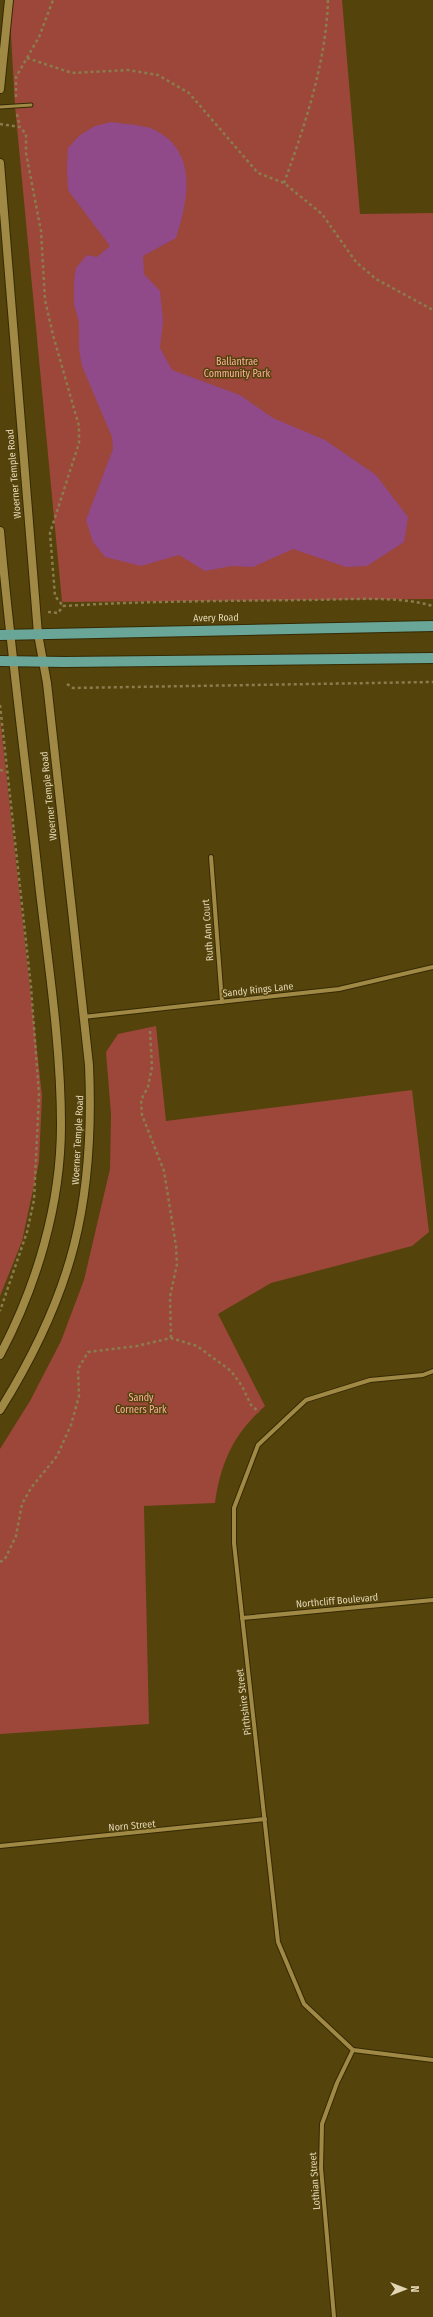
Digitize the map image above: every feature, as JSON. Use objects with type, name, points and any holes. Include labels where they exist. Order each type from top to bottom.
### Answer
[{"type":"main road","points":[[0,89],[9,0]]},
{"type":"main road","name":"Woerner Temple Road","points":[[0,163],[38,634],[43,662],[84,1017],[89,1065],[91,1115],[88,1172],[80,1224],[66,1276],[44,1332],[23,1374],[0,1410]]},
{"type":"main road","name":"Woerner Temple Road","points":[[0,531],[5,635],[14,662],[55,1020],[61,1126],[58,1170],[50,1218],[32,1283],[12,1332],[0,1355]]},
{"type":"main road","name":"Avery Road","points":[[5,635],[433,626]]},
{"type":"main road","points":[[0,661],[43,662],[433,658]]},
{"type":"street","name":"Ruth Ann Court","points":[[211,857],[222,1002]]},
{"type":"street","name":"Sandy Rings Lane","points":[[84,1017],[339,989],[433,967]]},
{"type":"street","name":"Pirthshire Street","points":[[353,2050],[304,2004],[278,1942],[234,1543],[234,1508],[258,1445],[306,1400],[370,1380],[423,1375],[433,1371]]},
{"type":"street","name":"Northcliff Boulevard","points":[[242,1618],[433,1600]]},
{"type":"street","name":"Norn Street","points":[[0,1846],[265,1819]]},
{"type":"street","points":[[353,2050],[433,2060]]},
{"type":"street","name":"Lothian Street","points":[[334,2317],[321,2168],[322,2124],[337,2083],[353,2050]]},
{"type":"lane","points":[[0,107],[31,105]]},
{"type":"path","points":[[16,106],[16,77],[39,37],[53,0]]},
{"type":"path","points":[[284,183],[306,121],[327,24],[328,0]]},
{"type":"path","points":[[27,58],[72,73],[128,70],[158,75],[190,93],[258,173],[284,183],[322,214],[356,262],[376,279],[433,310]]},
{"type":"path","points":[[0,124],[20,126],[26,134],[26,153],[41,231],[45,300],[53,335],[79,426],[79,443],[50,533],[55,596],[63,606],[136,601],[352,600],[421,602],[433,606]]},
{"type":"path","points":[[67,684],[72,688],[433,682]]},
{"type":"path","points":[[0,706],[31,987],[39,1095],[34,1200],[27,1232],[0,1310]]},
{"type":"path","points":[[0,770],[6,771]]},
{"type":"path","points":[[150,1031],[152,1067],[148,1087],[141,1100],[142,1115],[164,1171],[176,1246],[177,1264],[170,1297],[170,1338]]},
{"type":"path","points":[[0,1562],[5,1559],[16,1536],[22,1504],[31,1488],[57,1456],[71,1425],[79,1396],[78,1369],[88,1352],[137,1346],[170,1338],[197,1346],[231,1372],[242,1386],[251,1405],[259,1412]]},
{"type":"green space","name":"Ballantrae Community Park","points":[[9,0],[342,0],[360,214],[433,213],[433,599],[62,602],[15,106]]},
{"type":"green space","points":[[0,718],[42,1096],[39,1162],[22,1241],[0,1296]]},
{"type":"green space","name":"Sandy Corners Park","points":[[156,1026],[166,1121],[412,1090],[429,1232],[412,1246],[271,1283],[218,1314],[265,1406],[245,1427],[231,1449],[221,1474],[215,1503],[144,1506],[149,1724],[0,1734],[0,1449],[30,1401],[61,1341],[84,1280],[110,1169],[111,1114],[106,1052],[118,1034]]},
{"type":"shaded area","points":[[111,122],[141,126],[157,131],[170,141],[179,152],[184,165],[186,194],[176,238],[143,256],[144,274],[160,291],[163,321],[160,348],[172,370],[240,395],[273,418],[325,440],[376,475],[408,517],[404,542],[367,566],[346,567],[293,549],[253,567],[232,566],[205,571],[179,555],[141,566],[105,557],[93,542],[86,520],[113,449],[112,437],[82,366],[79,349],[79,322],[74,304],[74,282],[76,268],[87,255],[97,257],[110,246],[68,190],[67,168],[68,148],[80,135],[95,126]]}]
